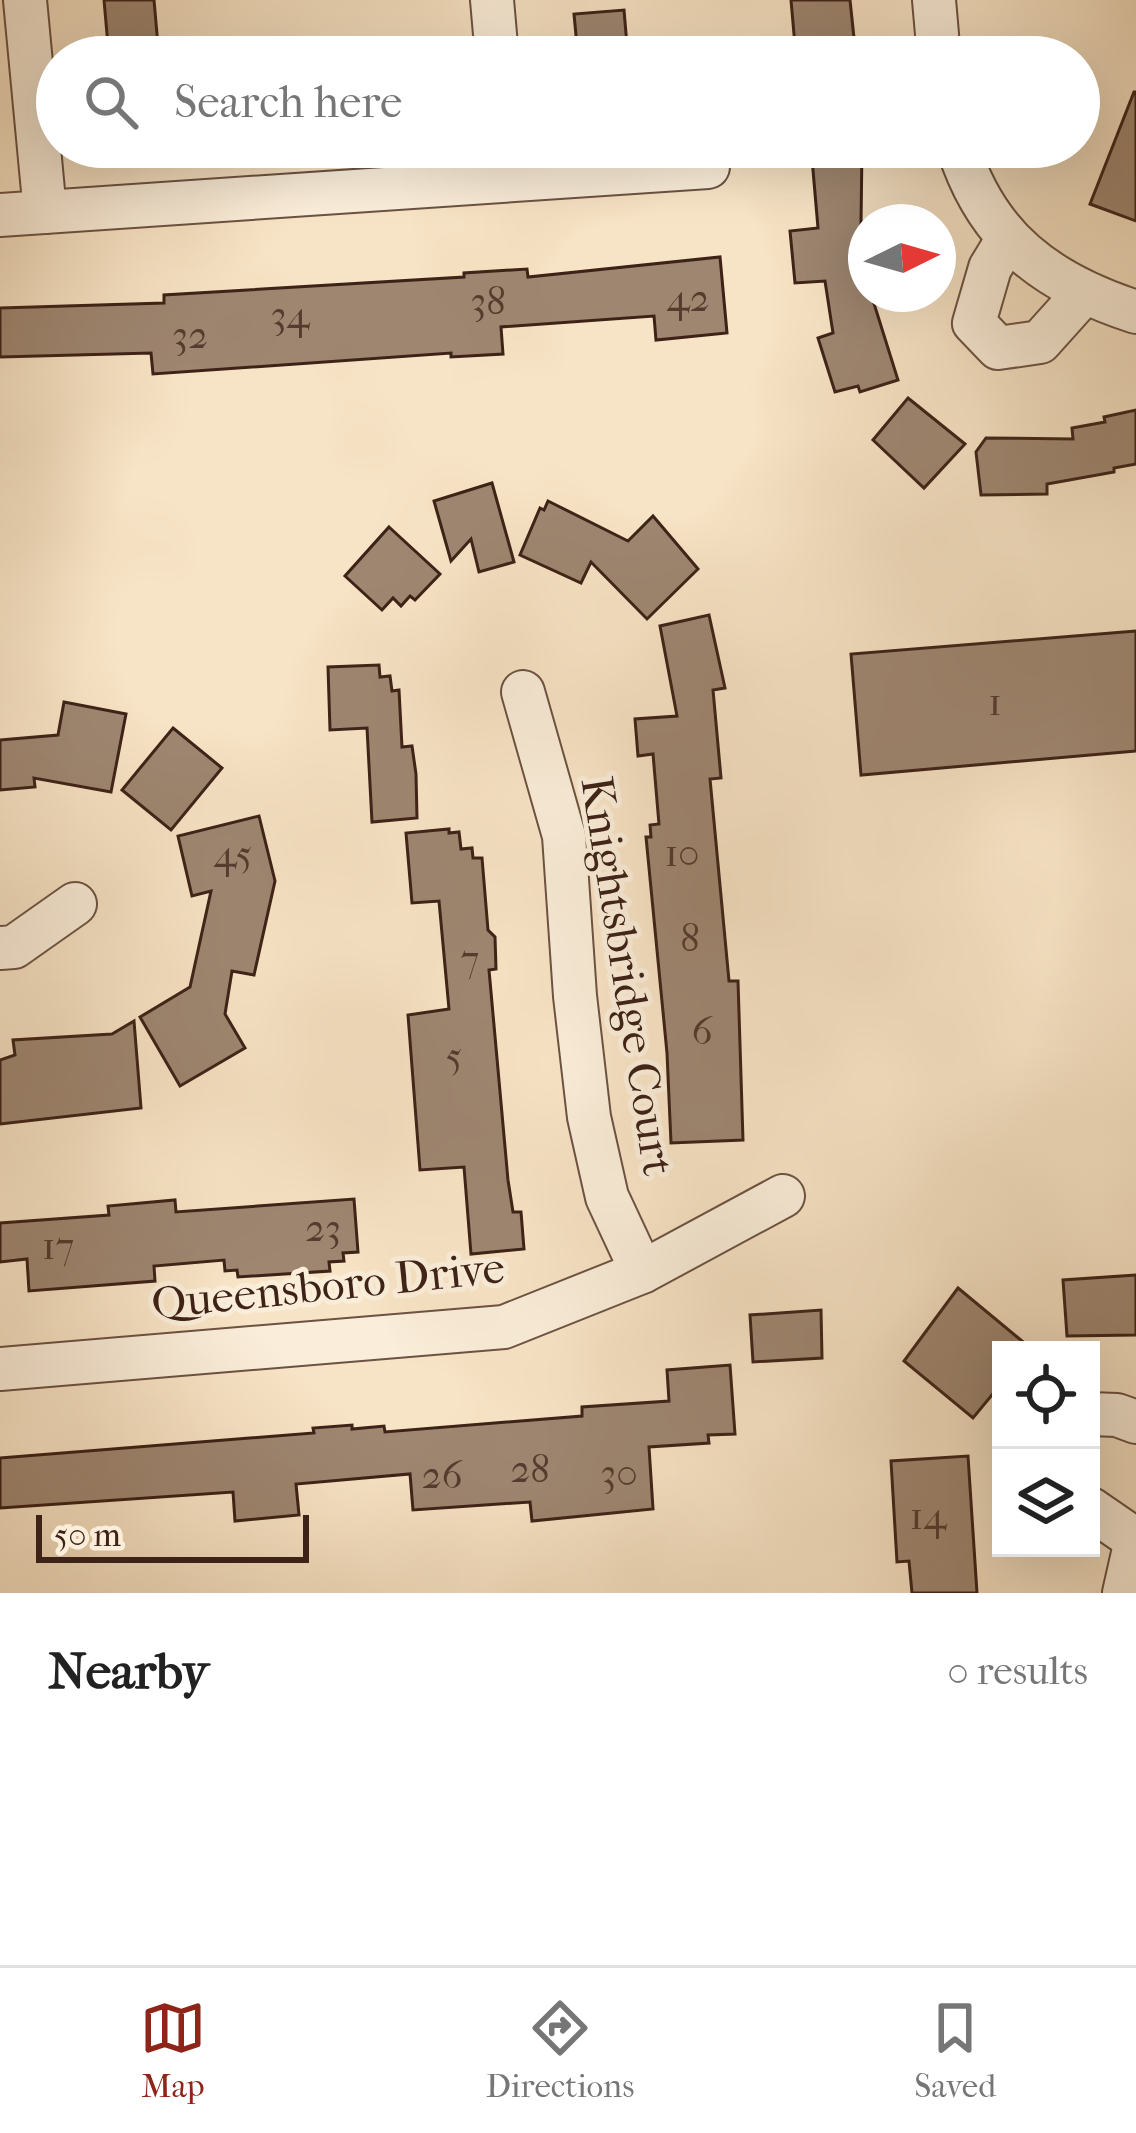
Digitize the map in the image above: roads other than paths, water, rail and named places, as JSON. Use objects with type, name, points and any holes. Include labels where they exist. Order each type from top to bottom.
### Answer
[{"type":"street","points":[[25,0],[36,117]]},
{"type":"street","points":[[492,0],[495,36]]},
{"type":"street","points":[[934,0],[937,36]]},
{"type":"street","points":[[41,168],[45,212]]},
{"type":"street","points":[[0,215],[459,168]]},
{"type":"street","points":[[965,168],[1007,240],[1055,278],[1136,313]]},
{"type":"street","points":[[1007,240],[990,268],[974,323],[998,348],[1040,342],[1084,293]]},
{"type":"street","name":"Knightsbridge Court","points":[[523,692],[564,836],[589,1117],[607,1197],[642,1272]]},
{"type":"street","points":[[0,948],[14,947],[75,904]]},
{"type":"street","name":"Queensboro Drive","points":[[0,1369],[505,1327],[642,1272],[783,1196]]},
{"type":"street","points":[[1100,1414],[1136,1422]]},
{"type":"street","points":[[1100,1515],[1136,1540],[1124,1593]]}]
